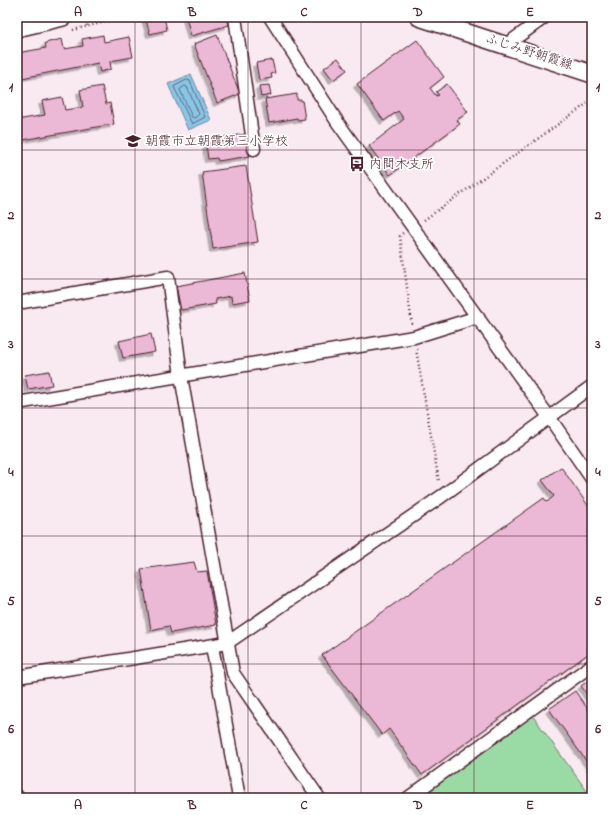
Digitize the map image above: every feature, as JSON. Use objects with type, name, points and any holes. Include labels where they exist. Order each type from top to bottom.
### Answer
[{"type":"main road","name":"ふじみ野朝霞線","points":[[419,17],[506,44],[592,74]]},
{"type":"main road","points":[[17,28],[66,24]]},
{"type":"street","points":[[235,17],[254,149]]},
{"type":"street","points":[[270,17],[338,123],[550,417],[592,479]]},
{"type":"street","points":[[506,44],[545,17]]},
{"type":"street","points":[[17,303],[168,277],[181,376],[233,673],[319,798]]},
{"type":"street","points":[[17,403],[414,337],[478,317]]},
{"type":"street","points":[[17,677],[227,643],[442,496],[592,386]]},
{"type":"street","points":[[212,646],[239,798]]},
{"type":"street","points":[[408,798],[592,665]]},
{"type":"path","points":[[85,17],[87,26]]},
{"type":"path","points":[[66,24],[87,26],[114,20]]},
{"type":"path","points":[[442,496],[414,337],[400,236],[405,230],[413,227],[592,100]]},
{"type":"green space","points":[[532,715],[592,798],[417,798]]},
{"type":"water","points":[[191,74],[211,120],[188,130],[168,84]]},
{"type":"building","points":[[145,17],[164,17],[167,30],[150,34]]},
{"type":"building","points":[[186,17],[227,17],[229,25],[191,36]]},
{"type":"building","points":[[103,35],[104,42],[129,37],[133,57],[110,61],[111,69],[100,72],[98,63],[17,79],[17,53],[46,48],[45,43],[62,39],[64,49],[83,46],[82,39]]},
{"type":"building","points":[[217,35],[240,94],[217,103],[194,44]]},
{"type":"building","points":[[417,40],[444,77],[430,88],[436,96],[439,95],[436,92],[447,84],[468,112],[457,120],[460,124],[390,175],[369,146],[404,119],[398,111],[384,121],[357,84]]},
{"type":"building","points":[[338,58],[347,70],[333,80],[324,68]]},
{"type":"building","points":[[272,60],[275,73],[271,74],[272,78],[259,80],[256,63]]},
{"type":"building","points":[[269,85],[271,95],[261,97],[259,86]]},
{"type":"building","points":[[102,86],[106,104],[110,103],[114,124],[17,141],[17,120],[45,115],[42,101],[62,97],[65,110],[83,107],[80,90]]},
{"type":"building","points":[[297,94],[297,100],[302,100],[305,119],[298,120],[297,118],[269,123],[265,99]]},
{"type":"building","points":[[17,99],[21,120],[17,120]]},
{"type":"building","points":[[246,134],[250,156],[218,161],[217,158],[208,159],[206,144],[225,141],[224,137]]},
{"type":"building","points":[[246,166],[258,242],[213,249],[202,172]]},
{"type":"building","points":[[245,273],[250,300],[232,303],[231,296],[215,299],[216,304],[181,310],[176,286]]},
{"type":"building","points":[[151,334],[155,352],[123,358],[119,341]]},
{"type":"building","points":[[49,371],[52,385],[28,389],[25,375]]},
{"type":"building","points":[[561,467],[592,511],[592,651],[422,775],[389,729],[382,735],[322,655],[544,498],[547,502],[554,496],[542,480]]},
{"type":"building","points":[[194,562],[197,572],[207,571],[216,625],[171,633],[169,626],[151,630],[141,569]]},
{"type":"building","points":[[592,678],[592,701],[581,686]]},
{"type":"building","points":[[575,691],[592,715],[592,769],[549,709]]},
{"type":"place","name":"朝霞市立朝霞第三小学校","points":[[133,141]]},
{"type":"place","name":"内間木支所","points":[[357,164]]}]
